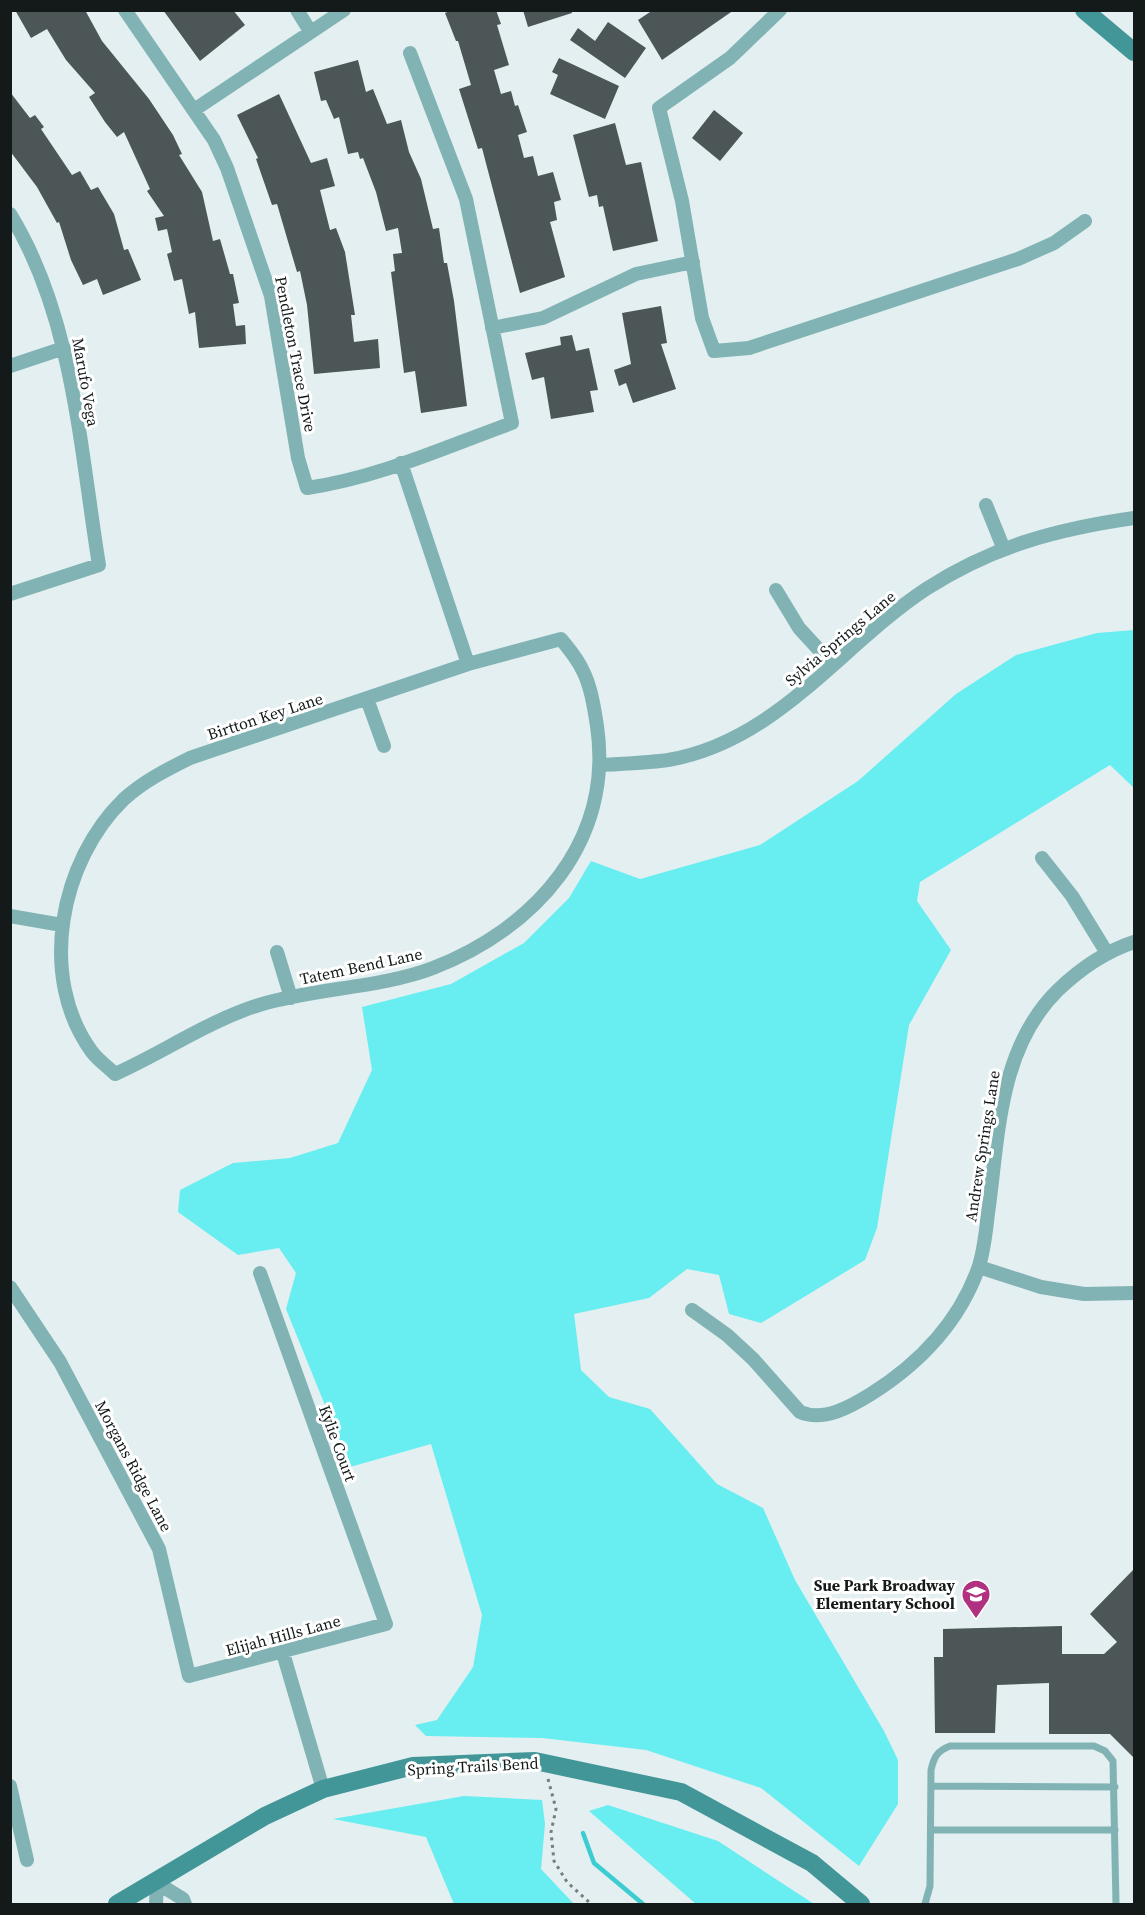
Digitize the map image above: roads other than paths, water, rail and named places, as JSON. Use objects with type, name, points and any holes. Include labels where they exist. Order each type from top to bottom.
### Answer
[{"type":"street","name":"Pendleton Trace Drive","points":[[125,10],[214,140],[227,168],[271,296],[294,436],[307,488],[336,484],[401,463]]},
{"type":"street","points":[[297,10],[310,31]]},
{"type":"street","points":[[194,110],[344,10]]},
{"type":"street","points":[[780,10],[730,58],[659,108],[682,201],[702,318],[714,351],[749,348],[1018,259],[1054,243],[1085,221]]},
{"type":"street","points":[[1084,10],[1134,52]]},
{"type":"street","points":[[410,53],[466,199],[512,423],[401,463],[468,664]]},
{"type":"street","name":"Marufo Vega","points":[[10,214],[31,249],[52,301],[64,348],[99,565],[10,594]]},
{"type":"street","points":[[492,328],[543,318],[636,273],[693,262]]},
{"type":"street","points":[[10,366],[64,348]]},
{"type":"street","points":[[986,505],[1003,547]]},
{"type":"street","name":"Sylvia Springs Lane","points":[[600,765],[669,760],[710,748],[747,732],[786,705],[883,620],[927,589],[1003,547],[1083,525],[1134,518]]},
{"type":"street","points":[[777,590],[798,628],[833,665]]},
{"type":"street","name":"Birtton Key Lane","points":[[116,1074],[93,1052],[77,1025],[68,1000],[63,970],[62,925],[68,897],[90,841],[125,799],[150,778],[190,758],[468,664],[561,639]]},
{"type":"street","name":"Tatem Bend Lane","points":[[116,1074],[214,1023],[258,1006],[431,969],[503,933],[534,907],[558,880],[577,850],[590,817],[600,765],[594,704],[582,669],[561,639]]},
{"type":"street","points":[[367,699],[384,746]]},
{"type":"street","points":[[1042,858],[1088,919],[1107,953]]},
{"type":"street","points":[[10,916],[62,925]]},
{"type":"street","name":"Andrew Springs Lane","points":[[692,1310],[727,1335],[753,1359],[800,1412],[810,1416],[821,1417],[834,1412],[866,1397],[898,1377],[930,1349],[955,1317],[979,1267],[1004,1096],[1012,1062],[1027,1029],[1048,1000],[1078,970],[1107,953],[1134,942]]},
{"type":"street","points":[[277,952],[291,998]]},
{"type":"street","points":[[979,1267],[1041,1287],[1084,1294],[1134,1293]]},
{"type":"street","name":"Kylie Court","points":[[260,1273],[386,1624]]},
{"type":"street","name":"Morgans Ridge Lane","points":[[10,1287],[60,1362],[159,1548],[189,1676]]},
{"type":"street","name":"Elijah Hills Lane","points":[[189,1676],[386,1624]]},
{"type":"street","points":[[283,1653],[323,1790]]},
{"type":"street","name":"Spring Trails Bend","points":[[117,1905],[266,1816],[323,1790],[413,1766],[535,1761],[681,1792],[812,1863],[861,1905]]},
{"type":"street","points":[[10,1786],[27,1860]]},
{"type":"street","points":[[156,1905],[157,1883],[183,1899],[185,1905]]},
{"type":"lane","points":[[926,1905],[930,1886],[931,1786],[934,1758],[940,1750],[950,1746],[1094,1746],[1105,1751],[1113,1761],[1115,1787],[1116,1905]]},
{"type":"lane","points":[[931,1786],[1115,1787]]},
{"type":"lane","points":[[930,1830],[1115,1830]]},
{"type":"waterway","points":[[583,1833],[594,1863],[643,1904]]},
{"type":"place","name":"Sue Park Broadway Elementary School","points":[[976,1620]]}]
